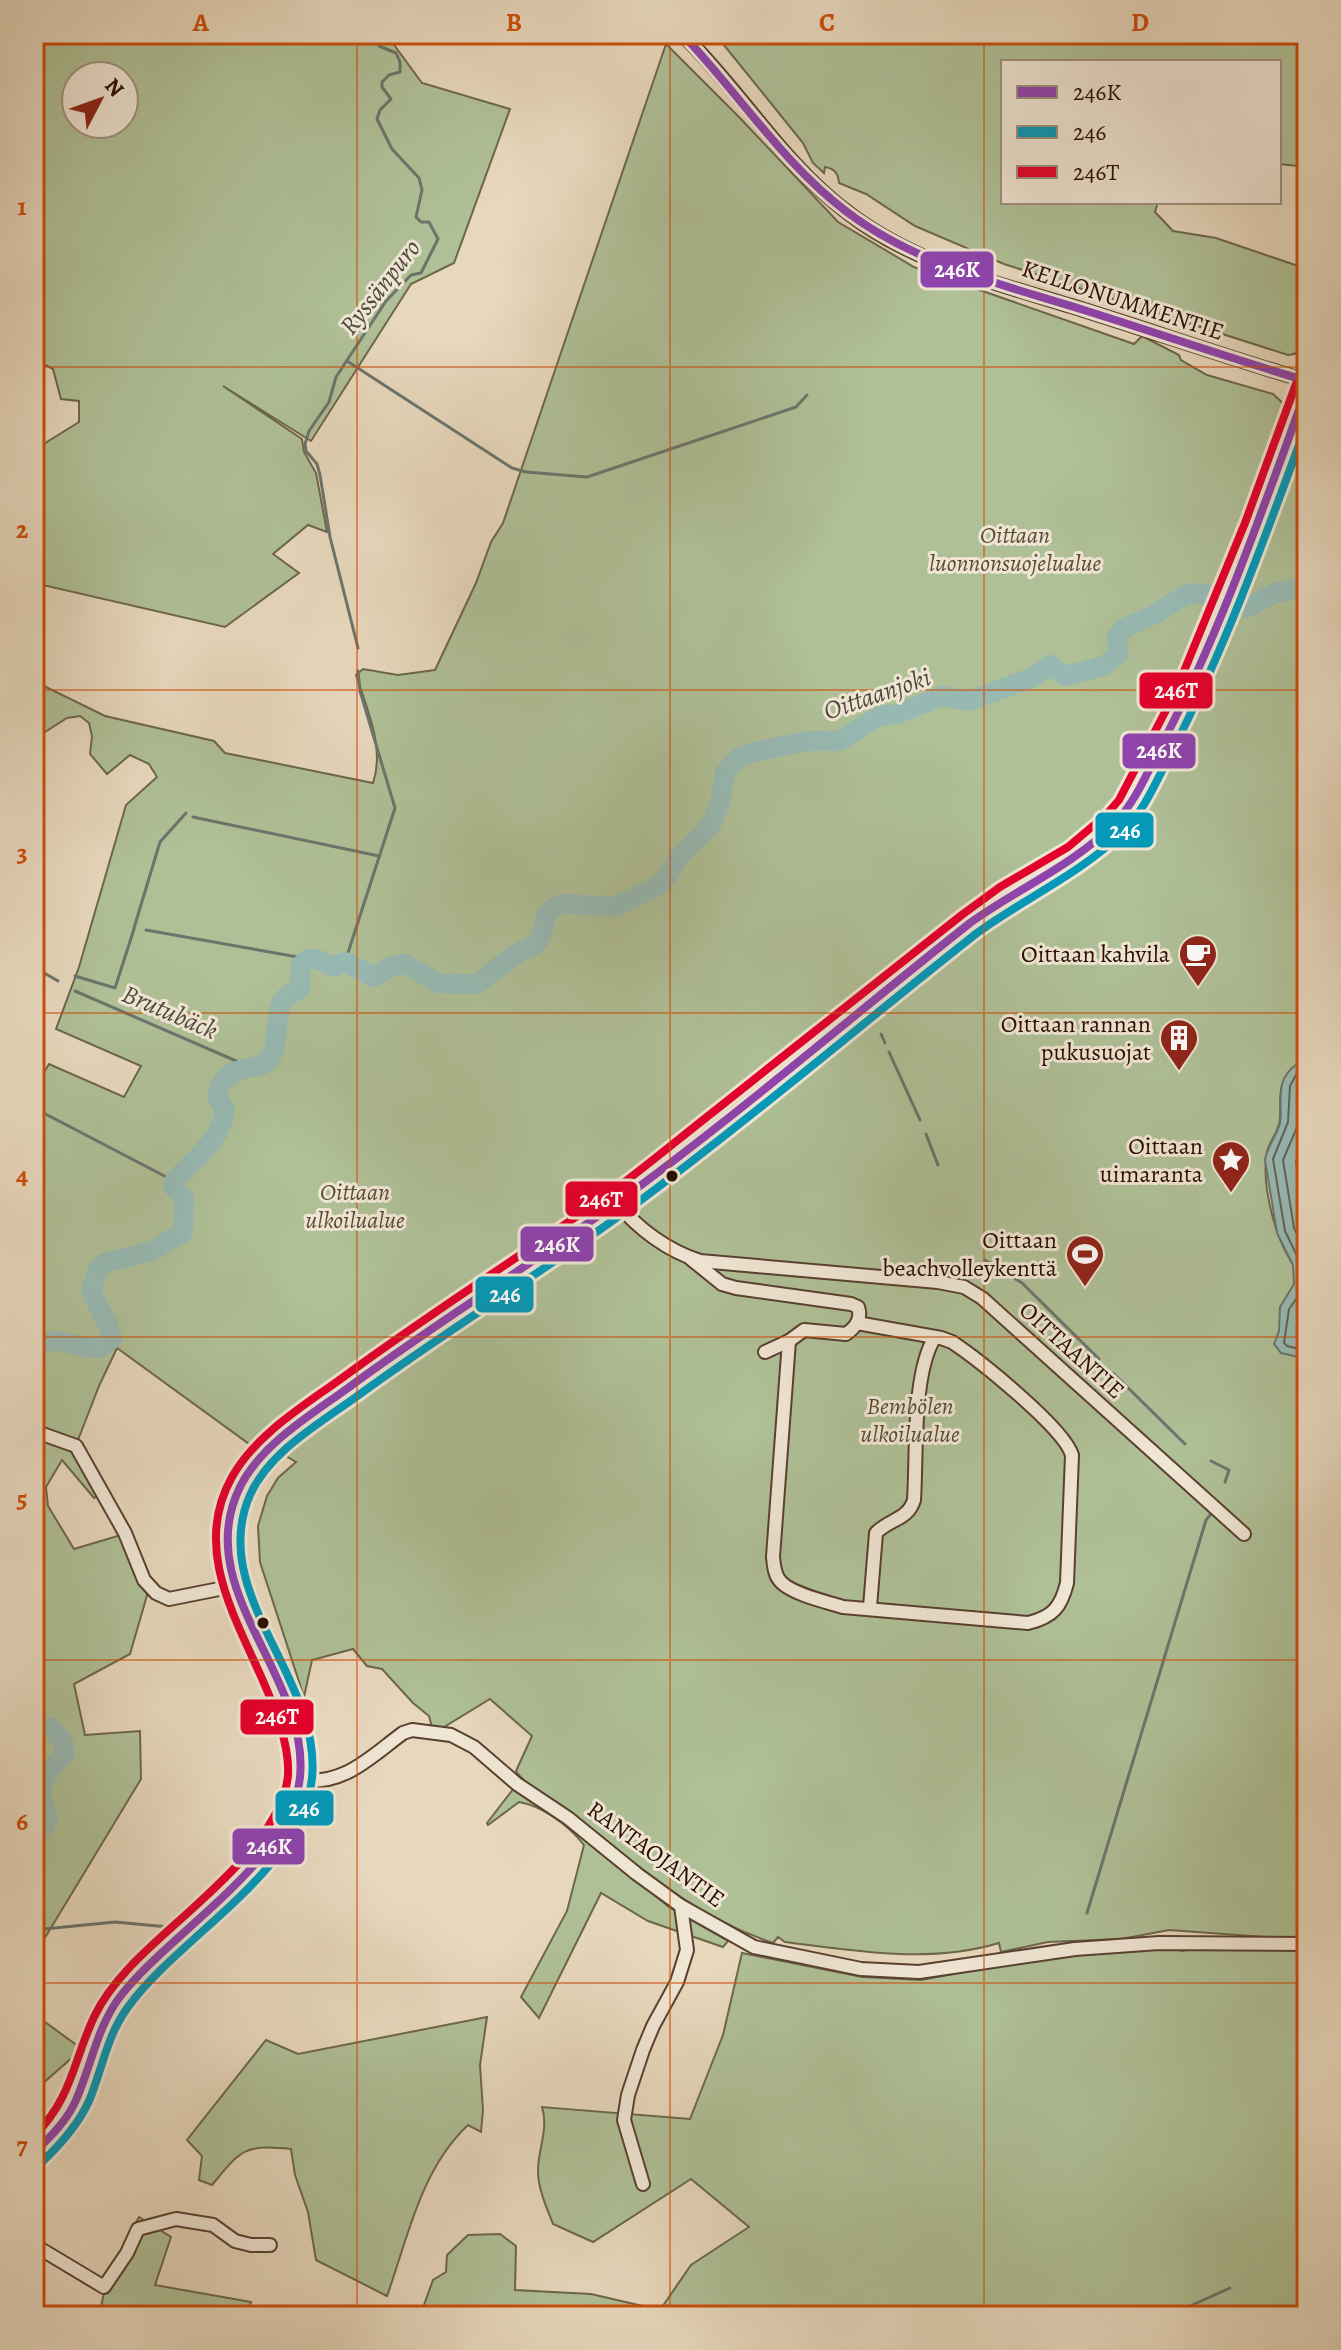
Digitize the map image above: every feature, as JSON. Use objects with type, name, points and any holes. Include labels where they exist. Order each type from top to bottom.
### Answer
[{"type":"main road","points":[[34,2153],[71,2110],[102,2029],[119,1998],[261,1854],[278,1831],[294,1800],[299,1780],[296,1736],[286,1702],[234,1586],[228,1541],[232,1502],[242,1483],[264,1455],[290,1432],[383,1361],[617,1203],[970,923],[1006,897],[1075,857],[1114,824],[1139,790],[1186,698],[1256,527],[1307,388]]},
{"type":"street","name":"KELLONUMMENTIE","points":[[682,34],[786,153],[832,200],[898,246],[975,276],[1307,381]]},
{"type":"street","name":"OITTAANTIE","points":[[617,1203],[648,1234],[700,1261],[938,1282],[964,1287],[982,1298],[1244,1534]]},
{"type":"street","points":[[689,1257],[722,1284],[858,1307],[857,1323],[846,1334],[804,1330],[765,1352]]},
{"type":"street","points":[[789,1341],[773,1557],[775,1573],[782,1584],[817,1600],[843,1607],[1028,1623],[1056,1611],[1067,1583],[1070,1446],[1052,1426],[952,1342],[857,1323]]},
{"type":"street","points":[[870,1607],[876,1533],[906,1515],[914,1500],[920,1383],[928,1348],[935,1337]]},
{"type":"street","points":[[34,1431],[76,1446],[125,1533],[144,1580],[156,1593],[169,1599],[234,1586]]},
{"type":"street","name":"RANTAOJANTIE","points":[[299,1780],[321,1783],[343,1776],[412,1730],[451,1735],[474,1747],[517,1784],[568,1818],[681,1906],[754,1947],[876,1970],[919,1972],[1075,1949],[1159,1943],[1307,1944]]},
{"type":"street","points":[[643,2184],[624,2120],[628,2095],[643,2050],[677,1982],[687,1950],[681,1906]]},
{"type":"street","points":[[34,2245],[104,2287],[127,2253],[138,2229],[176,2219],[213,2225],[235,2241],[270,2245]]},
{"type":"green space","points":[[34,34],[386,34],[422,83],[510,109],[454,263],[411,284],[311,441],[223,386],[302,439],[304,452],[316,473],[327,532],[308,525],[273,554],[299,573],[225,627],[34,583],[34,450],[79,422],[79,401],[61,399],[53,369],[34,359]]},
{"type":"green space","points":[[715,34],[1307,34],[1307,167],[1281,164],[1281,60],[1001,60],[1001,204],[1157,204],[1155,212],[1173,231],[1216,238],[1307,269],[1307,340],[1302,349],[1288,355],[1004,264],[915,226],[866,194],[839,183],[834,170],[825,167],[824,173],[813,163],[803,143]]},
{"type":"green space","points":[[666,44],[838,222],[914,267],[1134,344],[1142,336],[1179,355],[1181,360],[1207,375],[1273,394],[1287,407],[1216,598],[1246,596],[1307,433],[1307,1049],[1299,1049],[1306,1053],[1282,1086],[1280,1123],[1268,1148],[1266,1179],[1271,1210],[1286,1253],[1293,1264],[1307,1251],[1307,1940],[1169,1930],[1121,1939],[1048,1942],[1001,1952],[999,1943],[946,1953],[892,1954],[785,1942],[778,1937],[773,1943],[743,1932],[663,1885],[565,1808],[526,1782],[516,1771],[532,1736],[490,1699],[444,1727],[432,1727],[429,1716],[382,1669],[367,1666],[353,1649],[312,1660],[304,1697],[260,1562],[258,1526],[267,1496],[278,1478],[296,1462],[282,1454],[256,1449],[117,1348],[78,1440],[70,1448],[101,1495],[94,1498],[62,1460],[46,1487],[48,1506],[74,1549],[121,1535],[148,1592],[130,1654],[74,1684],[85,1735],[140,1731],[141,1779],[34,1956],[34,1089],[49,1064],[124,1097],[141,1066],[56,1029],[79,967],[126,805],[157,777],[149,764],[130,755],[107,774],[90,754],[92,736],[89,723],[80,716],[67,718],[34,739],[34,681],[105,716],[214,741],[225,753],[373,783],[376,742],[356,675],[363,669],[398,675],[435,670],[476,583],[491,542],[503,523]]},
{"type":"green space","points":[[514,1788],[559,1815],[669,1907],[728,1941],[723,1947],[648,1921],[601,1893],[539,2018],[521,1997],[567,1911],[584,1845],[554,1818],[519,1802],[488,1825]]},
{"type":"green space","points":[[1163,1947],[1183,1951],[1195,1947],[1307,1951],[1307,2316],[420,2316],[433,2280],[446,2272],[447,2255],[468,2235],[500,2234],[516,2246],[515,2290],[591,2294],[660,2310],[691,2265],[749,2227],[691,2179],[593,2242],[553,2224],[541,2193],[538,2172],[544,2126],[542,2107],[690,2119],[723,2035],[742,1953],[862,1977],[921,1980],[1050,1956]]},
{"type":"green space","points":[[34,2014],[82,2049],[34,2091]]},
{"type":"green space","points":[[487,2017],[480,2065],[481,2132],[468,2125],[438,2162],[418,2205],[387,2296],[316,2260],[308,2212],[295,2175],[291,2149],[253,2149],[237,2157],[212,2185],[199,2180],[202,2156],[187,2140],[266,2040],[298,2054]]},
{"type":"green space","points":[[139,2217],[171,2237],[155,2285],[251,2302],[247,2316],[99,2316],[107,2279]]},
{"type":"water","points":[[1300,1046],[1307,1049],[1307,1359],[1281,1353],[1274,1344],[1279,1331],[1280,1307],[1294,1284],[1293,1265],[1277,1233],[1265,1160],[1280,1123],[1282,1084],[1287,1073],[1306,1053],[1299,1049]]},
{"type":"waterway","name":"Ryssänpuro","points":[[358,648],[330,537],[320,475],[305,444],[309,431],[329,402],[336,377],[386,301],[411,275],[421,273],[438,239],[429,222],[421,222],[416,217],[422,190],[419,178],[392,149],[377,119],[380,110],[391,99],[382,82],[389,75],[400,72],[396,53],[379,46],[377,34]]},
{"type":"waterway","points":[[347,361],[512,468],[587,477],[796,407],[807,395]]},
{"type":"waterway","name":"Oittaanjoki","points":[[1246,608],[1275,593],[1307,586]]},
{"type":"waterway","name":"Oittaanjoki","points":[[34,1346],[58,1341],[99,1348],[112,1339],[91,1291],[97,1271],[104,1263],[152,1251],[183,1232],[184,1198],[173,1186],[174,1181],[218,1132],[225,1111],[217,1097],[226,1077],[233,1072],[264,1064],[273,1054],[281,1005],[286,997],[300,989],[301,965],[305,961],[317,959],[333,967],[345,962],[374,977],[392,966],[406,964],[438,983],[477,984],[516,954],[536,944],[547,914],[555,907],[563,904],[615,907],[654,888],[665,879],[679,857],[710,826],[720,804],[725,773],[738,758],[809,741],[839,741],[880,716],[897,714],[942,696],[967,701],[1031,678],[1051,665],[1065,676],[1104,666],[1118,654],[1117,637],[1124,628],[1192,593],[1216,596]]},
{"type":"waterway","name":"Ryssänpuro","points":[[345,962],[395,808],[360,691],[358,671]]},
{"type":"waterway","points":[[134,928],[160,842],[186,813]]},
{"type":"waterway","points":[[193,817],[379,856]]},
{"type":"waterway","name":"Brutubäck","points":[[75,976],[115,988],[134,929]]},
{"type":"waterway","name":"Brutubäck","points":[[146,930],[309,959]]},
{"type":"waterway","name":"Brutubäck","points":[[34,967],[58,981]]},
{"type":"waterway","name":"Brutubäck","points":[[75,991],[250,1067]]},
{"type":"waterway","points":[[881,1034],[885,1043]]},
{"type":"waterway","points":[[889,1052],[920,1120]]},
{"type":"waterway","points":[[34,1108],[174,1181]]},
{"type":"waterway","points":[[926,1134],[938,1165]]},
{"type":"waterway","points":[[985,1260],[1022,1283],[1099,1359]]},
{"type":"waterway","points":[[1113,1373],[1185,1444]]},
{"type":"waterway","points":[[1211,1461],[1229,1470],[1225,1482]]},
{"type":"waterway","points":[[1087,1913],[1206,1520],[1211,1514]]},
{"type":"waterway","points":[[34,1725],[52,1728],[63,1742],[65,1753],[42,1784],[41,1798],[48,1818],[43,1828],[34,1833]]},
{"type":"waterway","points":[[34,1930],[115,1922],[179,1928]]},
{"type":"waterway","points":[[1168,2316],[1230,2288]]},
{"type":"waterway","points":[[830,2316],[861,2310],[879,2315]]},
{"type":"transit line","name":"246K","points":[[682,34],[802,172],[847,212],[902,246],[962,272],[1307,381]]},
{"type":"transit line","name":"246T","points":[[34,2136],[47,2122],[64,2094],[101,2003],[129,1968],[247,1854],[267,1828],[281,1802],[288,1775],[284,1737],[229,1603],[220,1572],[216,1540],[219,1509],[242,1462],[253,1448],[294,1412],[610,1193],[963,914],[1000,887],[1068,847],[1106,815],[1119,800],[1175,693],[1245,523],[1296,384]]},
{"type":"transit line","name":"246K","points":[[34,2153],[72,2108],[100,2034],[119,1998],[252,1867],[275,1838],[292,1808],[300,1777],[298,1739],[288,1703],[239,1596],[229,1560],[229,1523],[241,1485],[250,1470],[275,1443],[304,1419],[629,1194],[970,923],[1082,852],[1115,823],[1141,785],[1203,658],[1240,569],[1307,388]]},
{"type":"transit line","name":"246","points":[[42,2162],[85,2110],[110,2041],[128,2007],[177,1954],[263,1873],[286,1843],[303,1812],[312,1778],[310,1741],[300,1706],[253,1602],[243,1567],[241,1531],[250,1495],[259,1480],[282,1452],[312,1428],[637,1203],[977,933],[1088,861],[1122,833],[1149,796],[1209,674],[1244,591],[1307,423]]},
{"type":"place","name":"Oittaan kahvila","points":[[1198,988]]},
{"type":"place","name":"Oittaan rannan pukusuojat","points":[[1179,1072]]},
{"type":"place","name":"Oittaan uimaranta","points":[[1231,1194]]},
{"type":"place","name":"Oittaan beachvolleykenttä","points":[[1085,1288]]},
{"type":"park label","name":"Oittaan luonnonsuojelualue","points":[[1015,549]]},
{"type":"park label","name":"Oittaan ulkoilualue","points":[[355,1206]]},
{"type":"park label","name":"Bembölen ulkoilualue","points":[[910,1420]]}]
